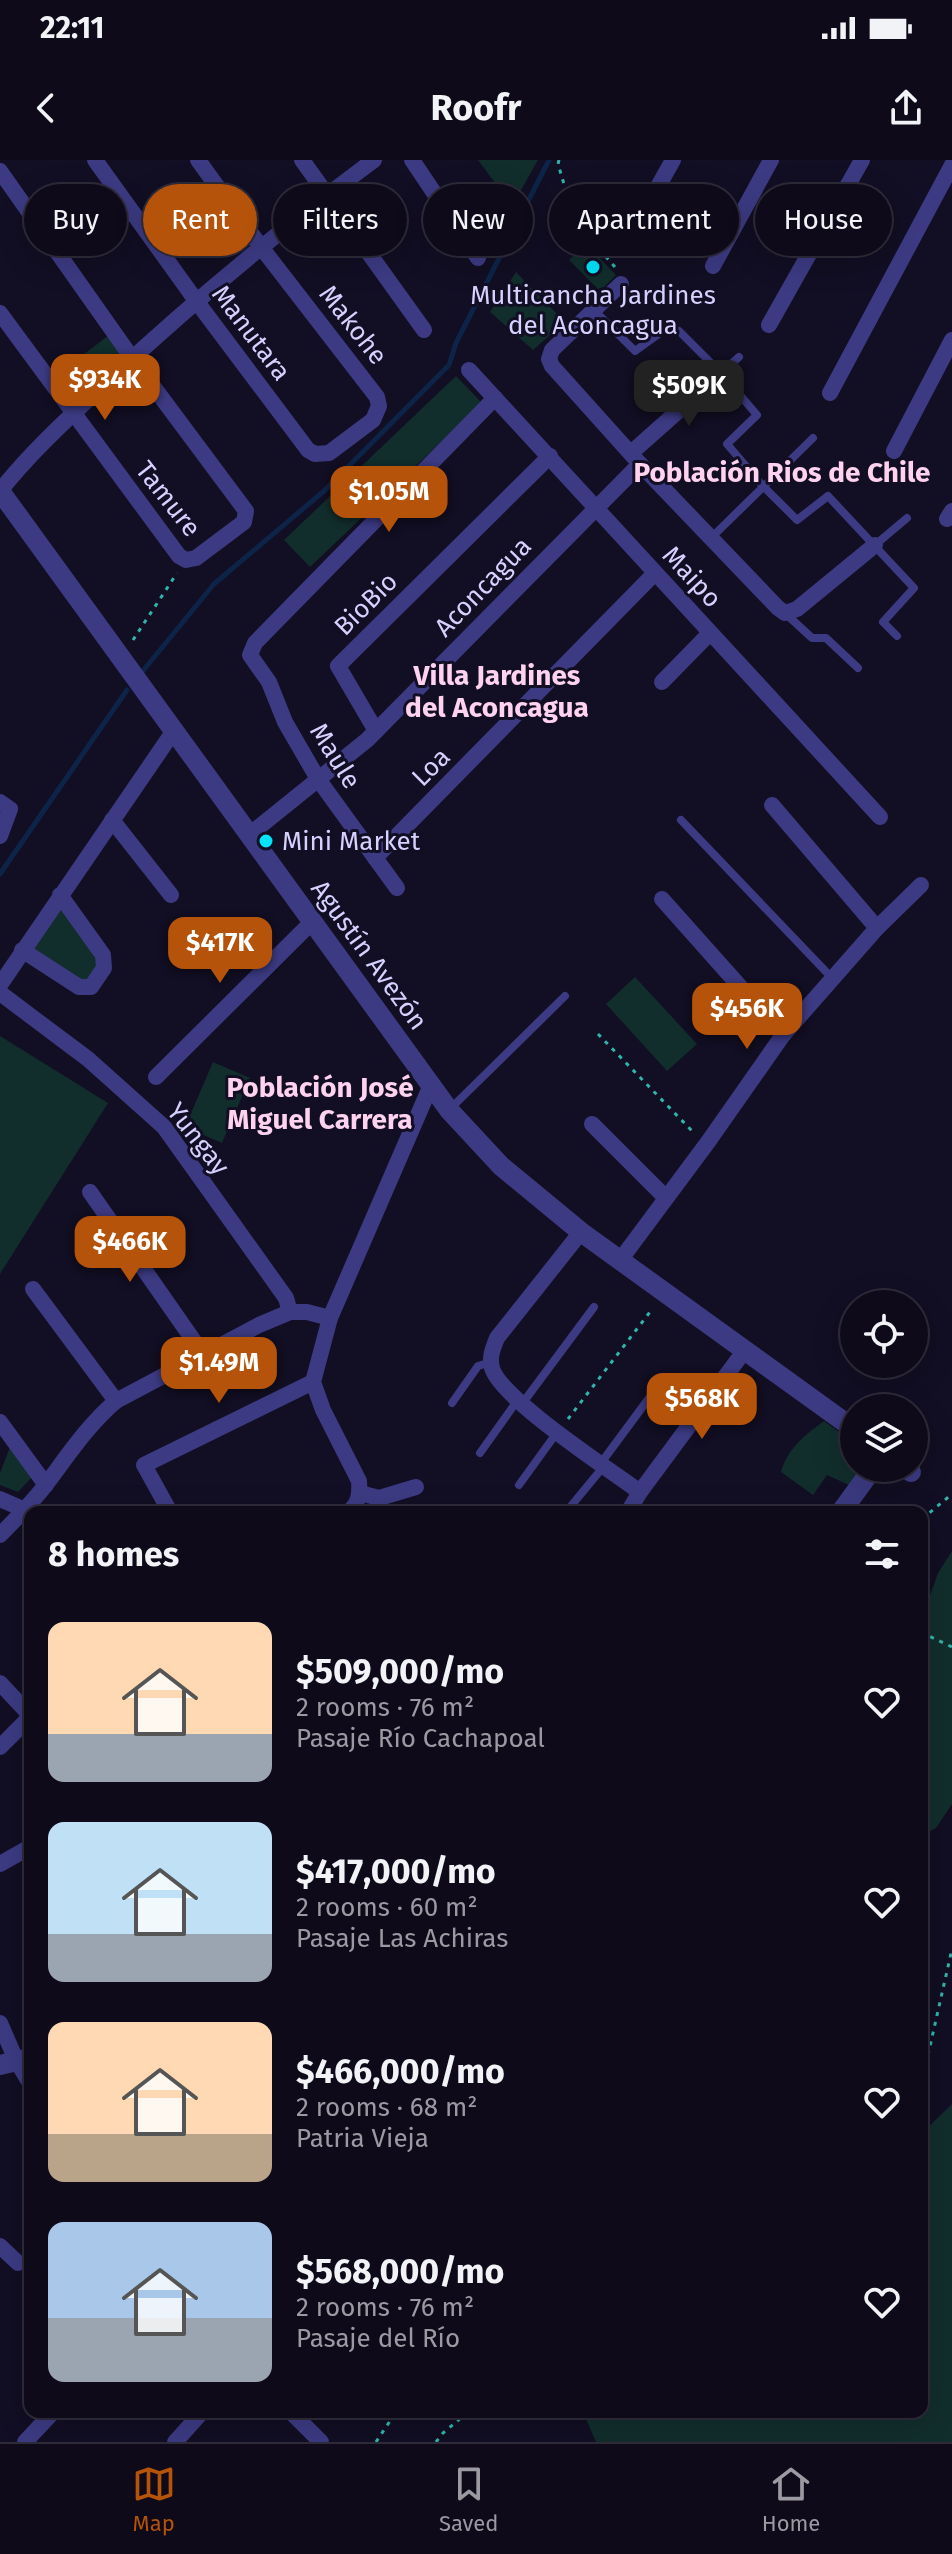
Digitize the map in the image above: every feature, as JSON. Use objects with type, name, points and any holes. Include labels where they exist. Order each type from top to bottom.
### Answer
[{"type":"street","name":"Manutara","points":[[95,160],[197,302],[308,450],[315,454]]},
{"type":"street","name":"Makohe","points":[[198,160],[261,247],[371,388],[379,406],[373,420],[329,453],[315,454]]},
{"type":"street","points":[[302,160],[319,184]]},
{"type":"street","points":[[342,184],[374,160]]},
{"type":"street","points":[[412,160],[478,258]]},
{"type":"street","points":[[660,184],[673,160]]},
{"type":"street","points":[[713,266],[771,160]]},
{"type":"street","points":[[769,325],[862,160]]},
{"type":"street","points":[[830,393],[952,165]]},
{"type":"street","points":[[0,171],[132,358],[246,511],[241,525],[196,558],[186,560]]},
{"type":"street","points":[[0,491],[14,472],[73,412],[273,238]]},
{"type":"street","points":[[371,256],[424,330]]},
{"type":"street","points":[[621,284],[552,350],[549,359],[555,372],[711,538],[785,613],[797,609],[875,545]]},
{"type":"street","name":"Tamure","points":[[0,313],[175,551],[186,560]]},
{"type":"street","points":[[894,451],[952,340]]},
{"type":"street","name":"Maipo","points":[[469,370],[880,817]]},
{"type":"street","name":"Aconcagua","points":[[249,835],[376,731],[595,507],[635,458],[721,373]]},
{"type":"street","name":"Maule","points":[[397,888],[318,779],[285,722],[269,682],[250,655],[255,643],[495,398]]},
{"type":"street","name":"BioBio","points":[[376,731],[338,666],[550,456]]},
{"type":"street","name":"Agustín Avezón","points":[[0,491],[449,1110],[501,1166],[581,1232],[840,1419]]},
{"type":"street","name":"Loa","points":[[375,858],[655,573]]},
{"type":"street","points":[[662,682],[710,633]]},
{"type":"street","points":[[0,985],[173,732]]},
{"type":"street","points":[[772,805],[877,928]]},
{"type":"street","points":[[0,836],[5,806]]},
{"type":"street","points":[[112,820],[171,895]]},
{"type":"street","points":[[621,1259],[783,1035],[877,928],[921,885]]},
{"type":"street","points":[[22,950],[79,987],[91,987],[104,968],[103,955],[60,895]]},
{"type":"street","points":[[662,899],[783,1035]]},
{"type":"street","points":[[156,1077],[313,921]]},
{"type":"street","name":"Yungay","points":[[0,993],[88,1059],[164,1127],[286,1298],[290,1312]]},
{"type":"street","points":[[355,1506],[360,1493],[359,1481],[323,1410],[313,1382],[330,1318],[431,1085]]},
{"type":"street","points":[[592,1124],[666,1198]]},
{"type":"street","points":[[90,1192],[203,1354]]},
{"type":"street","points":[[581,1232],[497,1338],[491,1361],[499,1382],[519,1402],[640,1492]]},
{"type":"street","points":[[33,1289],[116,1401]]},
{"type":"street","points":[[28,1506],[100,1414],[116,1401],[259,1325],[290,1312],[307,1312],[330,1318]]},
{"type":"street","points":[[632,1506],[745,1350]]},
{"type":"street","points":[[167,1506],[144,1465],[313,1382]]},
{"type":"street","points":[[0,1422],[46,1485]]},
{"type":"street","points":[[845,1506],[863,1482]]},
{"type":"street","points":[[360,1493],[379,1498],[416,1487]]},
{"type":"street","points":[[0,1499],[24,1510]]},
{"type":"street","points":[[0,1535],[24,1511]]},
{"type":"street","points":[[0,1683],[24,1709]]},
{"type":"street","points":[[0,1747],[24,1722]]},
{"type":"street","points":[[2,1857],[24,1849]]},
{"type":"street","points":[[0,2023],[15,2061]]},
{"type":"street","points":[[0,2246],[18,2263]]},
{"type":"street","points":[[25,2442],[47,2418]]},
{"type":"street","points":[[175,2442],[197,2418]]},
{"type":"street","points":[[297,2418],[321,2442]]},
{"type":"street","points":[[295,2442],[307,2429]]},
{"type":"lane","points":[[594,310],[635,351],[667,328],[679,331],[721,373],[757,415],[727,444],[762,485],[797,520],[828,496],[914,588],[883,622],[897,636]]},
{"type":"lane","points":[[721,373],[739,357]]},
{"type":"lane","points":[[711,538],[813,438]]},
{"type":"lane","points":[[875,545],[907,518]]},
{"type":"lane","points":[[785,613],[812,638],[826,638],[858,668]]},
{"type":"lane","points":[[681,820],[832,978]]},
{"type":"lane","points":[[449,1110],[565,996]]},
{"type":"lane","points":[[480,1453],[594,1307]]},
{"type":"lane","points":[[452,1403],[478,1366],[491,1361]]},
{"type":"lane","points":[[571,1506],[661,1382]]},
{"type":"lane","points":[[519,1485],[558,1431]]},
{"type":"path","points":[[559,160],[573,214],[591,240],[624,276],[621,284]]},
{"type":"path","points":[[121,659],[186,560]]},
{"type":"path","points":[[598,1034],[705,1145]]},
{"type":"path","points":[[558,1431],[665,1292]]},
{"type":"path","points":[[928,1514],[952,1494]]},
{"type":"path","points":[[928,1637],[952,1647]]},
{"type":"path","points":[[928,2055],[952,1949]]},
{"type":"path","points":[[376,2442],[392,2418]]},
{"type":"path","points":[[436,2442],[461,2418]]},
{"type":"green space","points":[[478,160],[538,160],[524,184],[496,184]]},
{"type":"green space","name":"Multicancha Jardines del Aconcagua","points":[[573,256],[598,256],[616,275],[600,291],[569,260]]},
{"type":"green space","points":[[516,272],[565,322],[533,350],[490,312]]},
{"type":"green space","points":[[109,335],[124,355],[75,399],[58,374]]},
{"type":"green space","points":[[456,376],[482,403],[310,567],[284,540]]},
{"type":"green space","points":[[61,907],[101,962],[86,983],[32,951]]},
{"type":"green space","points":[[635,977],[697,1044],[667,1071],[606,1004]]},
{"type":"green space","points":[[0,1036],[108,1103],[0,1274]]},
{"type":"green space","points":[[213,1062],[250,1078],[222,1143],[185,1127]]},
{"type":"green space","points":[[824,1421],[840,1433],[840,1481],[827,1475],[813,1495],[781,1472],[792,1449]]},
{"type":"green space","points":[[10,1447],[33,1476],[18,1492],[0,1485],[0,1473]]},
{"type":"green space","points":[[952,1551],[952,1804],[936,1828],[928,1832],[928,1601],[938,1573]]},
{"type":"green space","points":[[952,2104],[952,2442],[596,2442],[586,2418],[928,2418],[928,2127]]},
{"type":"waterway","points":[[142,672],[214,584],[324,491],[449,365],[456,343],[549,160]]},
{"type":"waterway","points":[[0,874],[127,690]]},
{"type":"place","name":"Multicancha Jardines del Aconcagua","points":[[593,267]]},
{"type":"place","name":"Mini Market","points":[[266,841]]},
{"type":"district","name":"Población Rios de Chile","points":[[782,472]]},
{"type":"district","name":"Villa Jardines del Aconcagua","points":[[497,691]]},
{"type":"district","name":"Población José Miguel Carrera","points":[[320,1103]]}]
